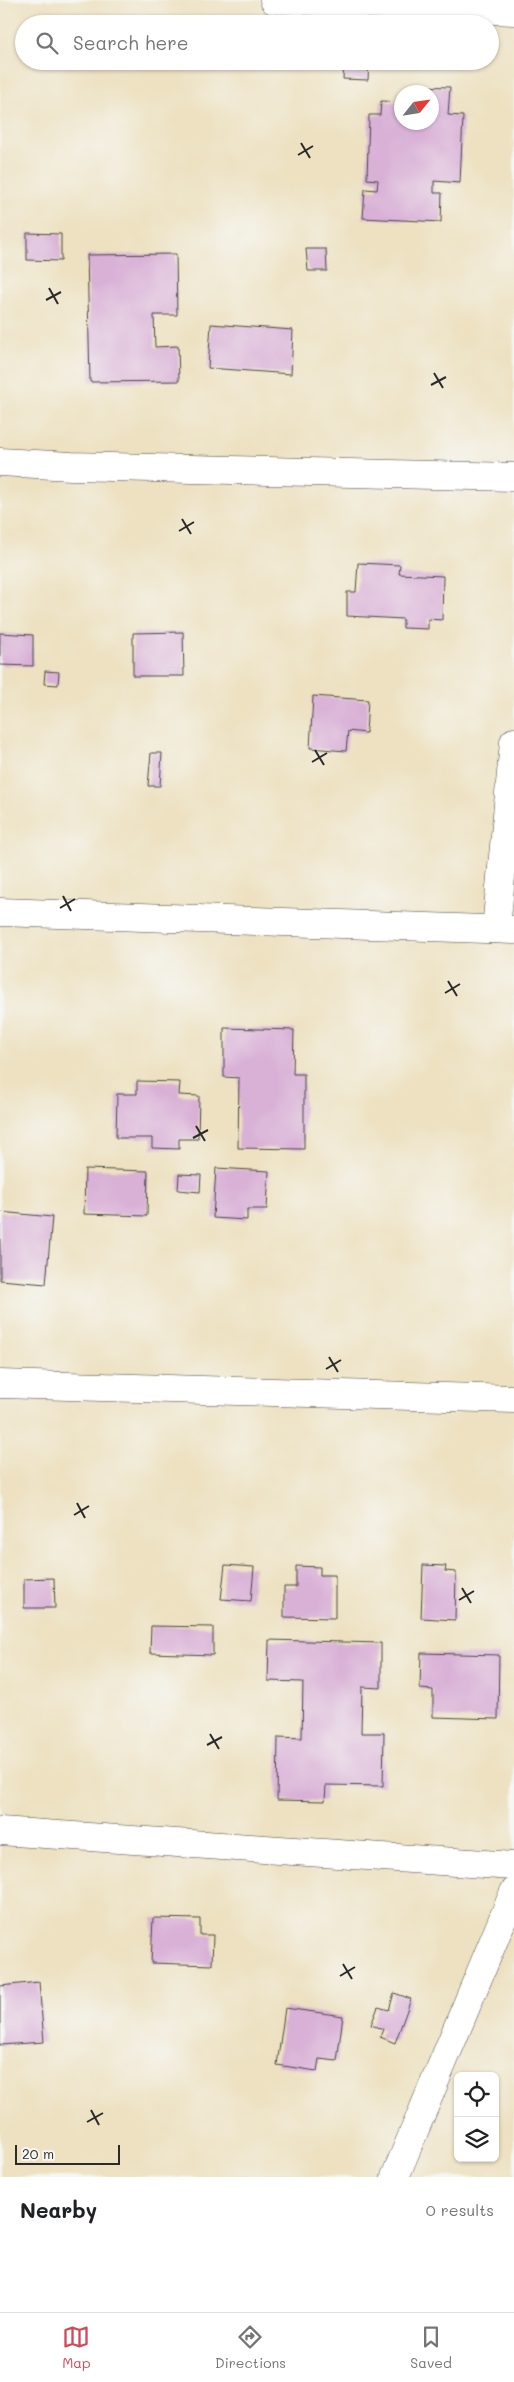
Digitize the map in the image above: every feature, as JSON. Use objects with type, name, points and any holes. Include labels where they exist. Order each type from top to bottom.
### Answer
[{"type":"street","points":[[274,0],[514,11]]},
{"type":"street","points":[[0,462],[71,466],[514,477]]},
{"type":"street","points":[[0,912],[505,930],[514,742]]},
{"type":"street","points":[[0,1384],[514,1399]]},
{"type":"street","points":[[0,1831],[514,1866]]},
{"type":"street","points":[[395,2177],[514,1892]]},
{"type":"building","points":[[344,70],[369,70],[368,80],[343,79]]},
{"type":"building","points":[[439,87],[450,87],[448,115],[463,116],[460,183],[434,181],[434,193],[442,193],[441,222],[363,218],[365,189],[377,190],[378,180],[367,179],[369,115],[380,115],[381,101],[394,102],[394,130],[439,130]]},
{"type":"building","points":[[27,233],[61,234],[61,261],[27,260]]},
{"type":"building","points":[[306,249],[326,249],[327,271],[308,271]]},
{"type":"building","points":[[176,254],[177,315],[154,315],[155,347],[178,346],[179,381],[90,382],[87,255]]},
{"type":"building","points":[[211,324],[293,330],[291,374],[208,368]]},
{"type":"building","points":[[358,563],[400,565],[399,574],[443,576],[442,620],[428,619],[428,629],[403,628],[403,619],[347,616],[347,592],[356,592]]},
{"type":"building","points":[[183,632],[184,676],[133,676],[133,633]]},
{"type":"building","points":[[0,633],[33,635],[33,666],[0,665]]},
{"type":"building","points":[[45,671],[59,672],[58,685],[44,684]]},
{"type":"building","points":[[313,696],[368,700],[366,733],[348,731],[346,751],[310,748]]},
{"type":"building","points":[[151,753],[162,753],[160,786],[148,786]]},
{"type":"building","points":[[224,1028],[294,1030],[293,1074],[304,1074],[304,1149],[238,1148],[239,1078],[224,1077]]},
{"type":"building","points":[[137,1081],[180,1082],[179,1095],[199,1096],[198,1139],[179,1139],[179,1149],[152,1148],[152,1138],[116,1138],[117,1094],[137,1094]]},
{"type":"building","points":[[216,1168],[269,1171],[267,1209],[247,1209],[247,1220],[213,1218]]},
{"type":"building","points":[[85,1169],[148,1171],[147,1216],[84,1214]]},
{"type":"building","points":[[179,1174],[201,1175],[200,1192],[178,1190]]},
{"type":"building","points":[[0,1212],[52,1217],[46,1284],[0,1280]]},
{"type":"building","points":[[225,1565],[254,1567],[251,1601],[221,1599]]},
{"type":"building","points":[[423,1565],[446,1566],[445,1571],[456,1572],[455,1620],[421,1618]]},
{"type":"building","points":[[296,1566],[320,1567],[320,1575],[335,1575],[335,1618],[284,1617],[284,1587],[296,1587]]},
{"type":"building","points":[[54,1578],[55,1608],[24,1608],[24,1579]]},
{"type":"building","points":[[151,1626],[213,1627],[213,1655],[150,1653]]},
{"type":"building","points":[[269,1640],[381,1643],[381,1688],[362,1687],[361,1733],[384,1733],[383,1786],[326,1785],[325,1801],[277,1800],[278,1737],[302,1738],[303,1682],[268,1681]]},
{"type":"building","points":[[421,1653],[499,1655],[498,1719],[433,1717],[433,1690],[420,1689]]},
{"type":"building","points":[[153,1918],[200,1919],[200,1935],[213,1935],[212,1965],[151,1963]]},
{"type":"building","points":[[39,1982],[44,2042],[0,2045],[0,1986]]},
{"type":"building","points":[[394,1993],[411,1999],[395,2043],[380,2037],[383,2029],[371,2025],[378,2007],[389,2010]]},
{"type":"building","points":[[285,2008],[343,2016],[337,2061],[319,2059],[317,2071],[277,2065]]}]
